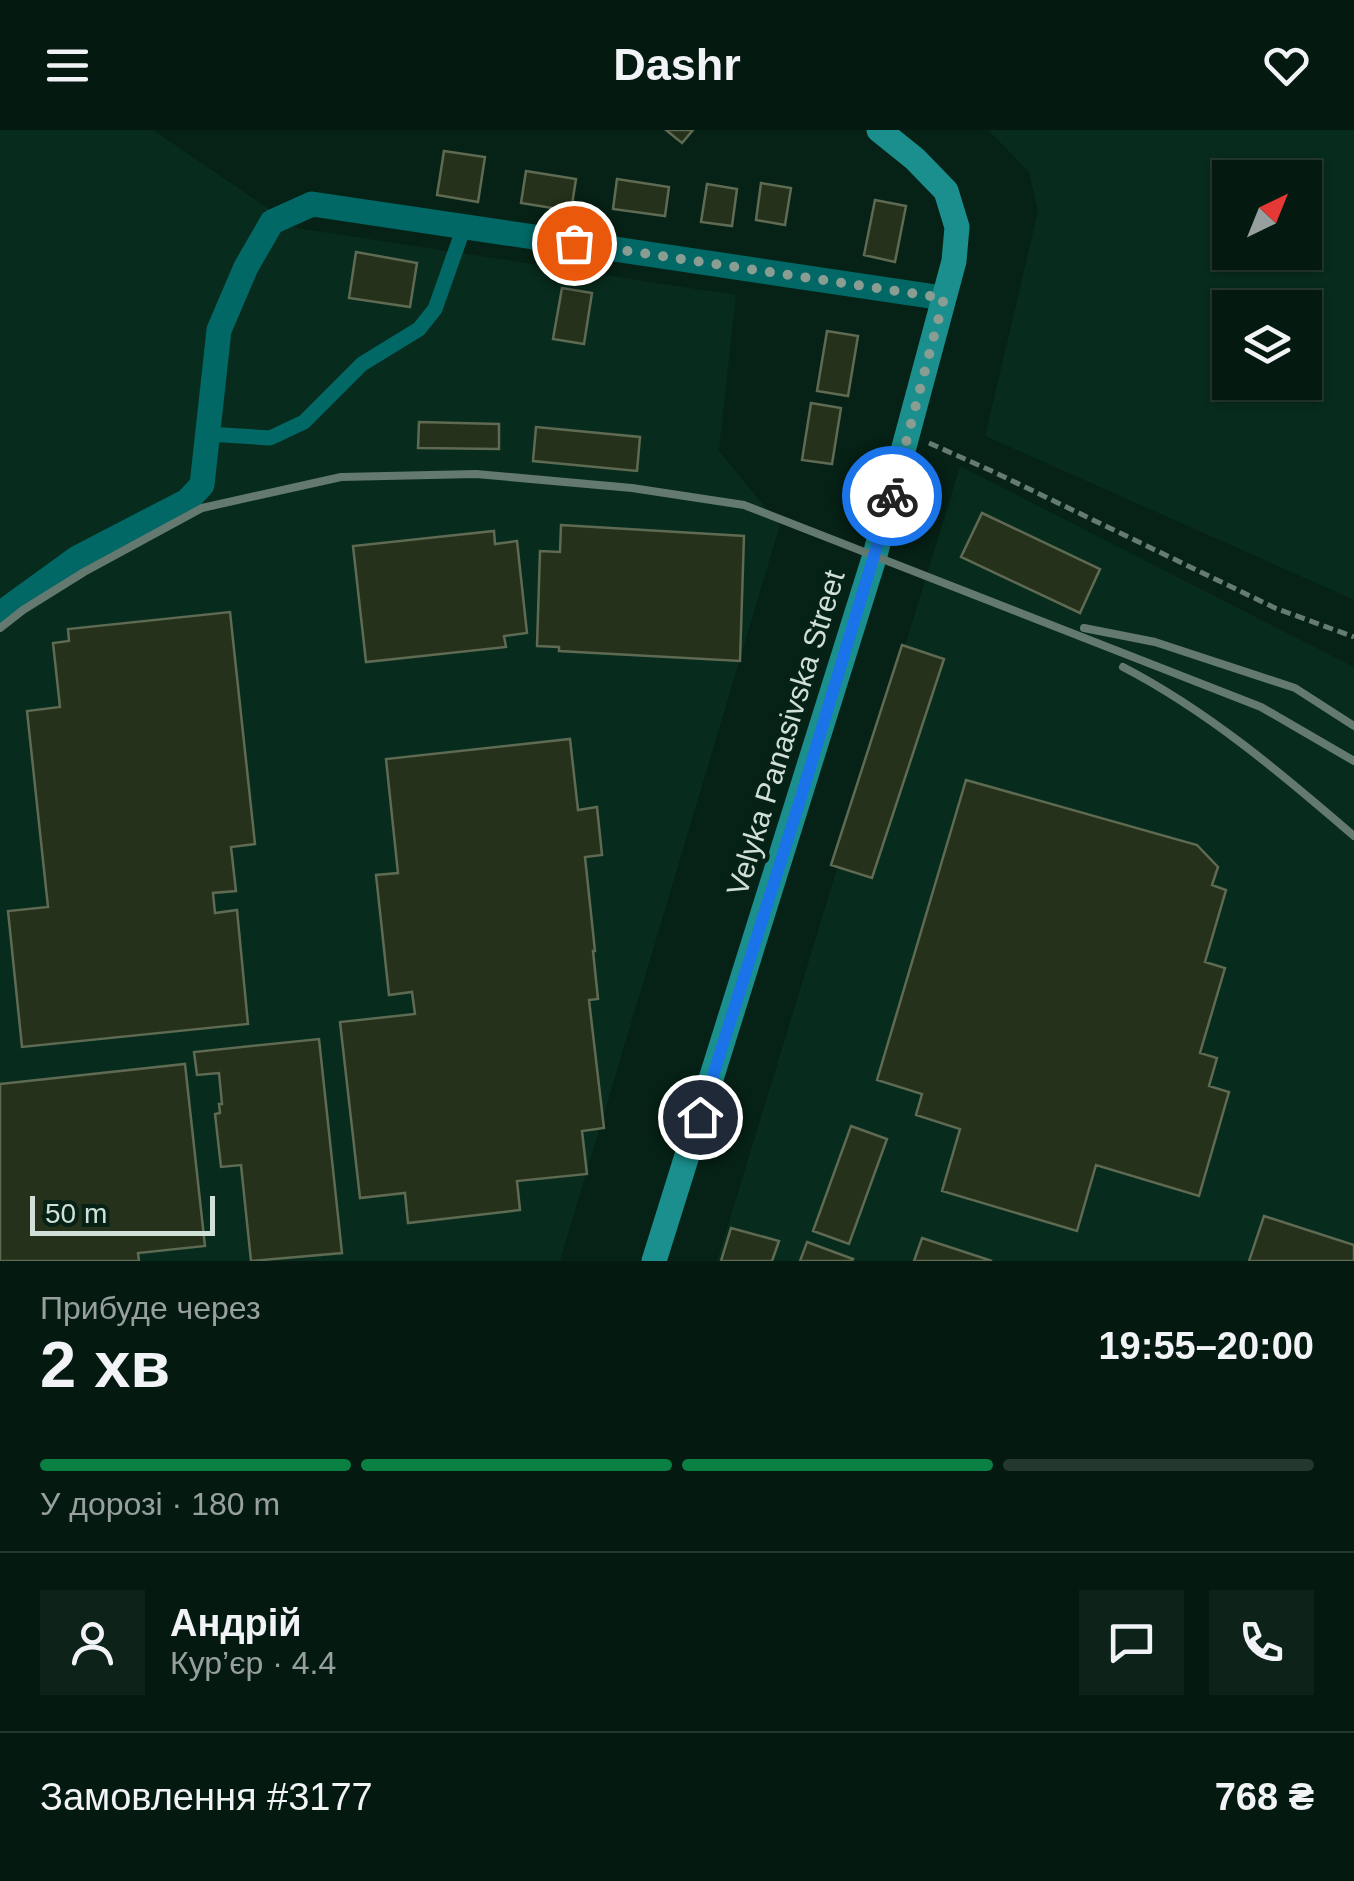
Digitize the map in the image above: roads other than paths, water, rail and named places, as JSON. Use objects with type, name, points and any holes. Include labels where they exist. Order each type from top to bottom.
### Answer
[{"type":"street","name":"Velyka Panasivska Street","points":[[654,1261],[875,555],[954,261],[957,227],[946,191],[880,130]]},
{"type":"street","points":[[0,614],[77,558],[187,501],[202,485],[219,330],[246,267],[272,222],[312,204],[944,298]]},
{"type":"lane","points":[[208,434],[270,438],[304,422],[362,364],[419,329],[436,309],[464,227]]},
{"type":"railway","points":[[0,628],[84,572],[202,508],[341,477],[476,474],[632,488],[744,505],[1261,707],[1354,761]]},
{"type":"railway","points":[[1084,628],[1155,642],[1295,688],[1354,726]]},
{"type":"railway","points":[[1123,667],[1214,723],[1354,836]]}]
